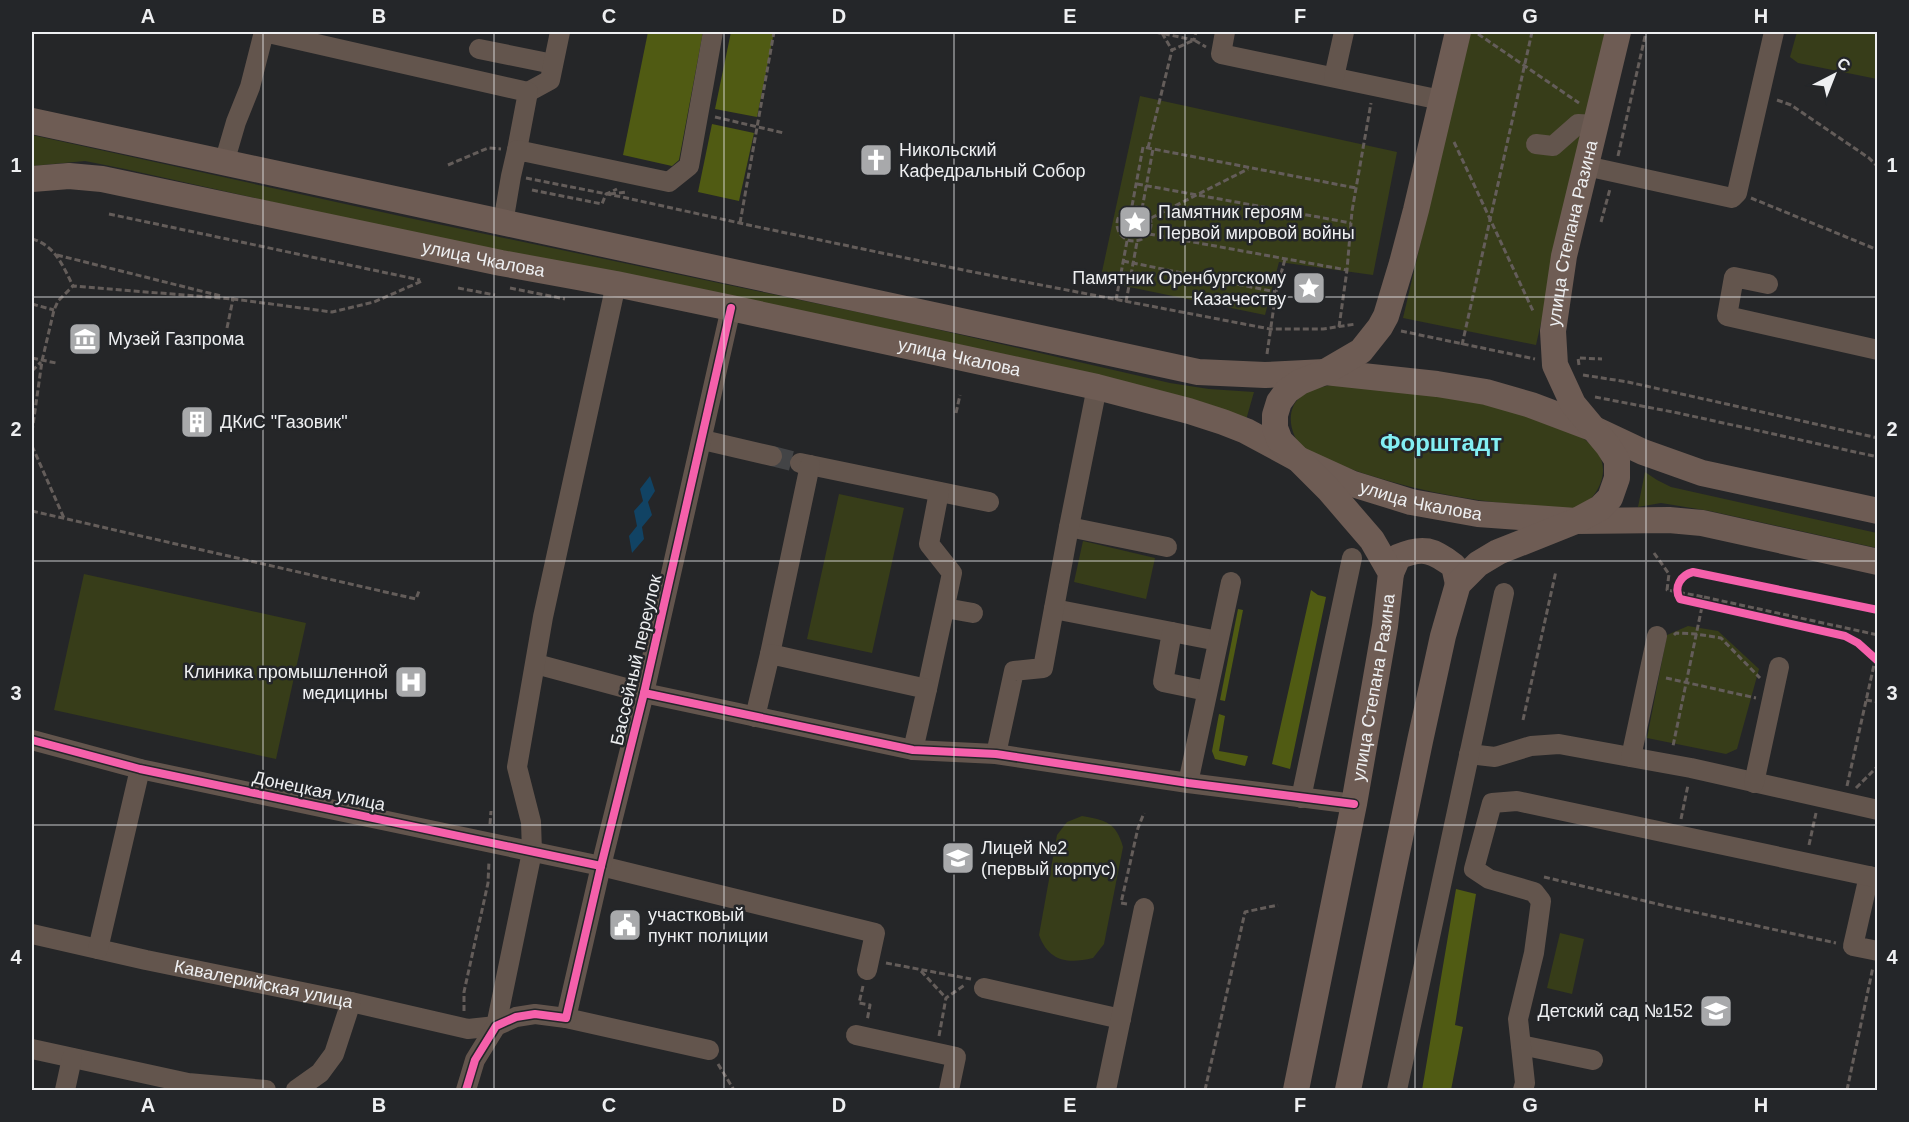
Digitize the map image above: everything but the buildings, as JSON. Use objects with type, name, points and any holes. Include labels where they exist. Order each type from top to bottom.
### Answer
[{"type":"main road","points":[[1296,458],[1280,441],[1275,428],[1275,415],[1279,402],[1287,391],[1300,382],[1325,372],[1361,351],[1386,316],[1402,263],[1458,32]]},
{"type":"main road","name":"улица Степана Разина","points":[[1576,521],[1599,508],[1610,498],[1617,478],[1617,460],[1573,404],[1567,366],[1553,331],[1564,255],[1618,32]]},
{"type":"main road","name":"улица Чкалова","points":[[32,121],[1198,372],[1265,375],[1325,372],[1437,384],[1486,392],[1531,405],[1592,428],[1643,452],[1702,473],[1878,511]]},
{"type":"main road","name":"улица Чкалова","points":[[32,179],[69,176],[102,179],[501,263],[731,308],[1097,387],[1223,422],[1353,484],[1412,502],[1478,514],[1576,521],[1669,520],[1702,523],[1878,562]]},
{"type":"main road","name":"улица Степана Разина","points":[[1296,458],[1329,490],[1366,533],[1391,573],[1385,626],[1354,804],[1296,1090]]},
{"type":"main road","points":[[1458,584],[1478,564],[1498,552],[1576,521]]},
{"type":"main road","points":[[1348,1090],[1417,753],[1443,636],[1458,584],[1454,566],[1436,553],[1412,551],[1398,557],[1391,573]]},
{"type":"street","points":[[224,163],[236,122],[250,87],[264,32],[528,92],[550,80],[560,32]]},
{"type":"street","points":[[517,150],[669,182],[689,166],[713,32]]},
{"type":"street","points":[[1225,32],[1221,54],[1441,100]]},
{"type":"street","points":[[1334,77],[1344,32]]},
{"type":"street","points":[[1586,166],[1732,198],[1737,193],[1774,32]]},
{"type":"street","points":[[478,49],[553,64]]},
{"type":"street","points":[[503,223],[528,92]]},
{"type":"street","points":[[1536,144],[1553,146],[1578,124],[1597,120]]},
{"type":"street","points":[[1768,284],[1734,277],[1727,316],[1878,350]]},
{"type":"street","points":[[466,1090],[476,1060],[496,1026],[532,852],[531,822],[517,767],[543,617],[616,284]]},
{"type":"street","name":"Бассейный переулок","points":[[566,1018],[703,440],[731,308]]},
{"type":"street","points":[[996,754],[1014,671],[1043,668],[1097,387]]},
{"type":"street","points":[[703,440],[772,456]]},
{"type":"street","points":[[755,717],[770,654],[805,464],[988,502]]},
{"type":"street","points":[[914,750],[952,573],[929,544],[939,492]]},
{"type":"street","points":[[1069,527],[1167,547]]},
{"type":"street","points":[[1301,798],[1352,558]]},
{"type":"street","points":[[1188,783],[1231,582]]},
{"type":"street","points":[[1397,1090],[1504,593]]},
{"type":"street","points":[[945,608],[973,613]]},
{"type":"street","points":[[1054,609],[1218,641]]},
{"type":"street","points":[[1172,632],[1163,682],[1207,691]]},
{"type":"street","points":[[1631,756],[1655,645]]},
{"type":"street","points":[[770,654],[927,689]]},
{"type":"street","points":[[536,664],[644,693],[914,750],[996,754],[1188,783],[1354,804]]},
{"type":"street","points":[[1754,783],[1779,667]]},
{"type":"street","name":"Донецкая улица","points":[[32,740],[140,769],[601,866],[875,933],[868,965]]},
{"type":"street","points":[[1469,754],[1495,757],[1531,746],[1559,744],[1691,768],[1878,810]]},
{"type":"street","points":[[98,949],[140,769]]},
{"type":"street","points":[[1523,1090],[1525,1083],[1518,1020],[1534,953],[1541,901],[1534,892],[1489,879],[1474,869],[1492,803],[1517,801],[1873,877],[1853,946],[1877,951]]},
{"type":"street","points":[[1452,838],[1481,844]]},
{"type":"street","points":[[1106,1090],[1144,908]]},
{"type":"street","name":"Кавалерийская улица","points":[[32,934],[464,1028],[496,1026],[516,1017],[536,1014],[566,1018],[709,1050]]},
{"type":"street","points":[[984,988],[1121,1019]]},
{"type":"street","points":[[296,1090],[320,1073],[334,1053],[351,1002]]},
{"type":"street","points":[[464,1028],[476,1060]]},
{"type":"street","points":[[856,1035],[956,1056],[949,1090]]},
{"type":"street","points":[[1521,1045],[1593,1060]]},
{"type":"street","points":[[32,1049],[188,1083],[266,1090]]},
{"type":"street","points":[[65,1090],[72,1058]]},
{"type":"path","points":[[740,224],[774,32]]},
{"type":"path","points":[[1155,32],[1194,40]]},
{"type":"path","points":[[1194,40],[1196,32]]},
{"type":"path","points":[[1475,32],[1525,64],[1597,120]]},
{"type":"path","points":[[1462,345],[1532,32]]},
{"type":"path","points":[[1614,173],[1646,32]]},
{"type":"path","points":[[1142,208],[1150,149],[1172,50],[1162,33]]},
{"type":"path","points":[[1172,50],[1194,40]]},
{"type":"path","points":[[1339,327],[1356,188],[1374,86]]},
{"type":"path","points":[[1760,92],[1791,105],[1869,158],[1878,167]]},
{"type":"path","points":[[698,114],[784,133]]},
{"type":"path","points":[[1454,140],[1538,321]]},
{"type":"path","points":[[1132,207],[1143,147],[1356,188]]},
{"type":"path","points":[[448,165],[488,148],[517,150]]},
{"type":"path","points":[[1151,218],[1250,168]]},
{"type":"path","points":[[525,178],[740,224],[1270,329],[1323,329],[1360,323],[1567,366],[1578,358],[1602,359]]},
{"type":"path","points":[[532,190],[602,204],[606,194],[645,178]]},
{"type":"path","points":[[1136,184],[1351,223]]},
{"type":"path","points":[[1737,193],[1878,250]]},
{"type":"path","points":[[1601,222],[1607,200]]},
{"type":"path","points":[[1132,207],[1142,208],[1151,218],[1152,226],[1149,234],[1137,242],[1127,241],[1120,235],[1116,226],[1117,217],[1123,210],[1132,207]]},
{"type":"path","points":[[32,432],[42,361],[54,310],[58,301],[73,286],[233,299],[332,312],[374,302],[422,281],[109,214]]},
{"type":"path","points":[[1149,234],[1347,270]]},
{"type":"path","points":[[32,239],[41,242],[57,255],[73,286]]},
{"type":"path","points":[[1116,300],[1127,241]]},
{"type":"path","points":[[1126,302],[1137,242]]},
{"type":"path","points":[[57,255],[233,299]]},
{"type":"path","points":[[1267,355],[1276,292],[1285,259]]},
{"type":"path","points":[[1123,261],[1276,292]]},
{"type":"path","points":[[458,288],[495,295]]},
{"type":"path","points":[[510,288],[565,299]]},
{"type":"path","points":[[227,328],[233,299]]},
{"type":"path","points":[[32,304],[54,310]]},
{"type":"path","points":[[32,358],[56,363]]},
{"type":"path","points":[[32,371],[42,361]]},
{"type":"path","points":[[1586,386],[1580,375],[1628,382],[1878,438]]},
{"type":"path","points":[[956,413],[960,395]]},
{"type":"path","points":[[1591,396],[1878,457]]},
{"type":"path","points":[[32,446],[64,518]]},
{"type":"path","points":[[32,511],[416,599],[419,591]]},
{"type":"path","points":[[1654,553],[1669,574],[1667,590],[1678,587],[1680,599],[1703,601],[1878,634]]},
{"type":"path","points":[[1523,720],[1556,571]]},
{"type":"path","points":[[1669,764],[1703,601]]},
{"type":"path","points":[[1703,601],[1845,636]]},
{"type":"path","points":[[1655,645],[1676,633],[1721,638],[1773,697]]},
{"type":"path","points":[[1843,802],[1878,647]]},
{"type":"path","points":[[1649,674],[1773,697]]},
{"type":"path","points":[[1866,700],[1878,702]]},
{"type":"path","points":[[1843,802],[1878,766]]},
{"type":"path","points":[[1678,835],[1691,768]]},
{"type":"path","points":[[1805,862],[1820,796]]},
{"type":"path","points":[[490,832],[491,811]]},
{"type":"path","points":[[1144,813],[1138,828],[1121,903],[1144,908]]},
{"type":"path","points":[[464,1028],[464,993],[488,883],[489,852]]},
{"type":"path","points":[[1544,876],[1666,906],[1853,946]]},
{"type":"path","points":[[1205,1090],[1245,912],[1278,905]]},
{"type":"path","points":[[1846,1090],[1877,951]]},
{"type":"path","points":[[868,965],[920,970],[973,980],[946,998],[941,1028]]},
{"type":"path","points":[[920,970],[946,998]]},
{"type":"path","points":[[859,1003],[870,1005]]},
{"type":"path","points":[[709,1050],[734,1090]]},
{"type":"green space","points":[[648,32],[703,32],[679,160],[672,166],[623,155]]},
{"type":"green space","points":[[731,32],[774,32],[757,117],[715,109]]},
{"type":"green space","points":[[1470,32],[1607,32],[1536,345],[1403,318]]},
{"type":"green space","points":[[1797,32],[1877,32],[1877,79],[1798,63],[1790,57]]},
{"type":"green space","points":[[1140,96],[1397,152],[1373,275],[1279,262],[1265,315],[1100,281]]},
{"type":"green space","points":[[712,124],[754,133],[739,201],[698,192]]},
{"type":"green space","points":[[32,135],[409,218],[905,322],[1170,383],[1209,389],[1254,392],[1246,420],[125,169],[85,161],[32,166]]},
{"type":"green space","points":[[1337,384],[1452,398],[1523,412],[1572,432],[1591,444],[1602,461],[1603,472],[1600,484],[1585,504],[1564,510],[1443,494],[1392,482],[1318,457],[1305,449],[1295,437],[1291,414],[1297,400],[1303,395],[1315,389]]},
{"type":"green space","points":[[1645,472],[1671,487],[1877,533],[1877,548],[1710,511],[1661,503],[1638,507]]},
{"type":"green space","points":[[839,494],[904,508],[872,653],[807,639]]},
{"type":"green space","points":[[1083,541],[1155,558],[1146,599],[1074,582]]},
{"type":"green space","points":[[84,574],[306,623],[276,759],[54,710]]},
{"type":"green space","points":[[1311,590],[1326,597],[1290,769],[1272,764]]},
{"type":"green space","points":[[1238,609],[1243,610],[1225,701],[1220,700]]},
{"type":"green space","points":[[1688,626],[1718,631],[1759,669],[1737,749],[1726,754],[1647,738],[1667,635]]},
{"type":"green space","points":[[1219,714],[1225,716],[1219,751],[1248,756],[1245,766],[1215,759],[1212,751]]},
{"type":"green space","points":[[1082,816],[1103,821],[1113,827],[1123,847],[1104,944],[1093,958],[1075,961],[1054,956],[1043,944],[1039,935],[1057,835],[1067,822]]},
{"type":"green space","points":[[1456,889],[1476,894],[1455,1025],[1463,1027],[1451,1090],[1422,1090]]},
{"type":"green space","points":[[1560,933],[1584,939],[1572,994],[1547,988]]},
{"type":"water","points":[[650,476],[655,491],[648,502],[652,515],[642,527],[644,539],[632,553],[629,536],[637,526],[634,511],[643,501],[640,489]]},
{"type":"tunnel","points":[[772,456],[800,463]]},
{"type":"cycle path","points":[[466,1090],[475,1060],[496,1026],[516,1017],[535,1014],[566,1018],[644,693],[731,308]]},
{"type":"cycle path","points":[[1878,610],[1693,572],[1679,582],[1677,590],[1680,599],[1845,636],[1858,643],[1878,661]]},
{"type":"cycle path","points":[[644,693],[913,750],[996,754],[1188,783],[1354,804]]},
{"type":"cycle path","points":[[32,740],[140,769],[601,866]]},
{"type":"place","name":"Никольский Кафедральный Собор","points":[[876,160]]},
{"type":"place","name":"Памятник героям Первой мировой войны","points":[[1135,222]]},
{"type":"place","name":"Памятник Оренбургскому Казачеству","points":[[1309,288]]},
{"type":"place","name":"Музей Газпрома","points":[[85,339]]},
{"type":"place","name":"ДКиC \"Газовик\"","points":[[197,422]]},
{"type":"place","name":"Клиника промышленной медицины","points":[[411,682]]},
{"type":"place","name":"Лицей №2 (первый корпус)","points":[[958,858]]},
{"type":"place","name":"участковый пункт полиции","points":[[625,925]]},
{"type":"place","name":"Детский сад №152","points":[[1716,1011]]},
{"type":"district","name":"Форштадт","points":[[1441,443]]}]
